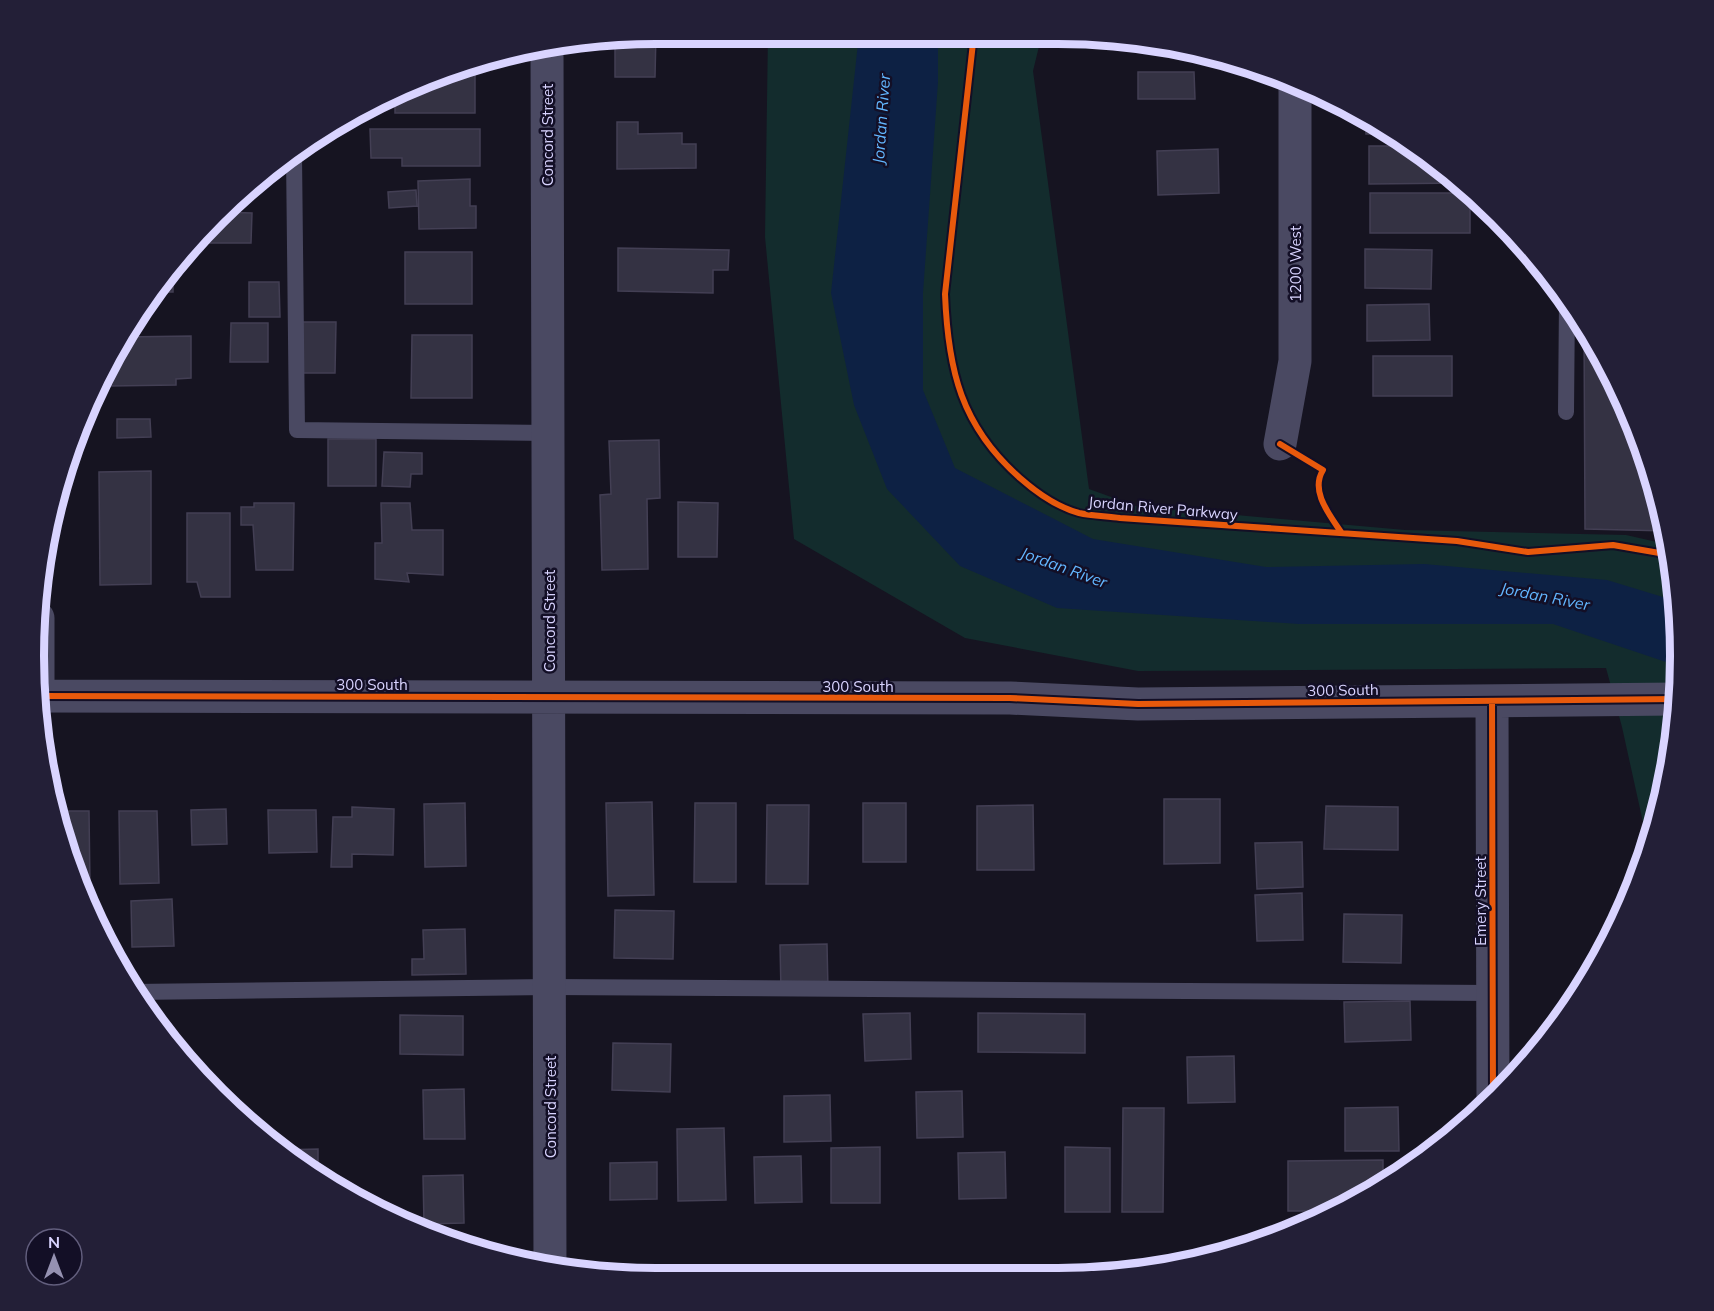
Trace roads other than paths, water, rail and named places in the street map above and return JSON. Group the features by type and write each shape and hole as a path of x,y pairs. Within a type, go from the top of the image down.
{"street":[{"name":"Concord Street","path":"547,53 550,1258"},
{"name":"1200 West","path":"1280,444 1295,361 1295,91"},
{"name":"300 South","path":"45,695 1010,698 1138,704 1669,699"},
{"name":"Emery Street","path":"1492,701 1492,1087"}],"lane":[{"path":"294,162 297,430 548,433"},
{"path":"1566,412 1567,315"},
{"path":"144,992 550,987 1492,993"}],"water":[{"name":"Jordan River","path":"858,44 938,44 938,82 923,293 923,390 955,468 1093,539 1266,567 1424,564 1607,580 1667,598 1670,656 1668,708 1666,662 1553,624 1299,624 1057,608 960,566 887,489 854,405 831,293"}]}
